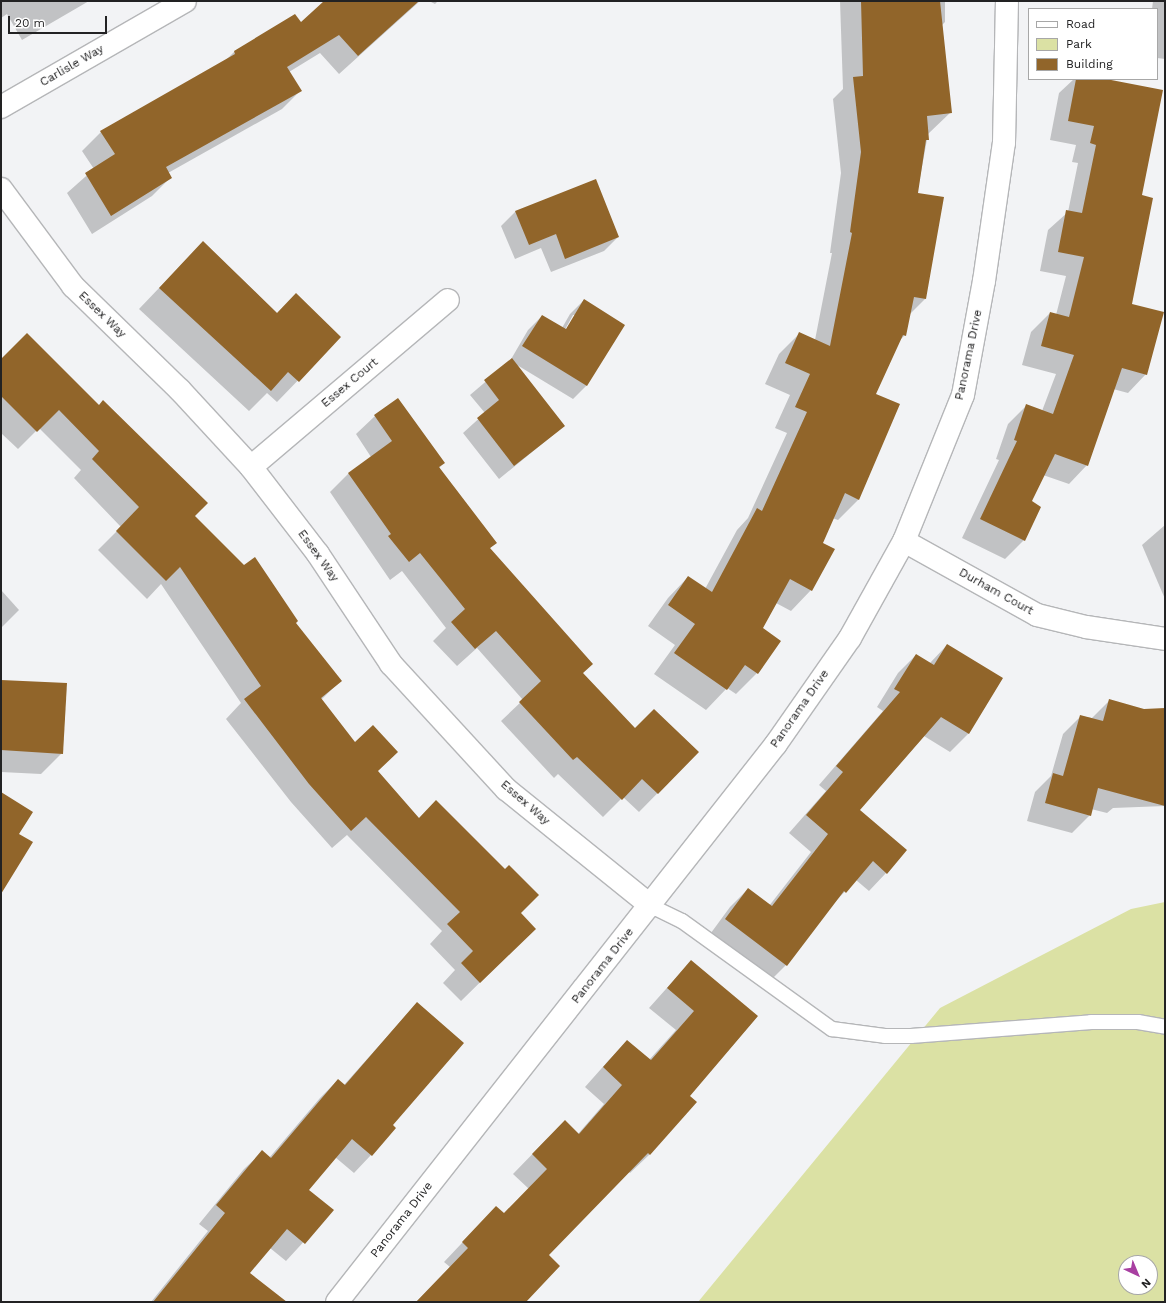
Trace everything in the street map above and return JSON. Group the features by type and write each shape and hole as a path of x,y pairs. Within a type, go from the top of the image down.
{"street":[{"name":"Carlisle Way","path":"1,107 185,1"},
{"name":"Panorama Drive","path":"337,1302 651,906 776,744 850,638 904,541 963,395 966,380 984,281 1004,143 1007,1"},
{"name":"Essex Way","path":"1,189 73,286 180,390 251,467 318,554 391,664 506,789 651,906"},
{"name":"Essex Court","path":"251,467 448,300"},
{"name":"Durham Court","path":"904,541 1037,615 1086,628 1165,639"}],"lane":[{"path":"651,906 682,921 832,1028 885,1036 911,1036 1091,1022 1138,1022 1165,1027"}],"green space":[{"path":"1165,902 1165,1302 698,1302 940,1008 1131,909"}],"building":[{"path":"324,1 419,1 358,56 339,35 287,67 302,91 166,167 172,178 111,216 85,173 115,154 100,131 235,54 234,51 295,14 301,22"},
{"path":"861,1 940,1 952,113 927,116 929,140 926,140 918,193 944,197 926,299 914,297 906,336 903,335 876,394 900,404 859,500 845,493 823,543 835,549 812,591 790,579 763,628 781,641 758,674 745,665 727,690 674,653 695,624 668,605 688,576 712,592 757,508 762,511 807,412 795,407 810,374 785,363 799,332 830,346 852,233 850,232 861,152 853,77 863,76"},
{"path":"1076,80 1111,80 1163,90 1142,195 1153,198 1132,304 1164,312 1147,375 1122,368 1088,466 1055,454 1032,501 1041,507 1025,541 980,519 1017,441 1014,440 1026,404 1053,414 1074,355 1041,346 1050,312 1069,317 1084,257 1058,252 1066,210 1082,213 1096,145 1090,143 1094,126 1068,121"},
{"path":"596,179 619,237 565,259 556,234 529,245 515,211"},
{"path":"203,241 277,313 296,293 341,337 299,382 288,372 271,391 159,288"},
{"path":"584,299 625,325 587,386 522,346 542,315 566,329"},
{"path":"27,333 99,405 103,400 208,503 195,516 244,565 255,557 298,621 296,623 342,681 321,698 355,742 373,725 398,752 378,771 419,818 436,800 505,869 509,865 539,895 521,913 536,929 480,983 461,963 473,951 447,924 460,912 366,817 351,831 309,784 244,699 261,686 180,567 166,581 116,531 139,507 92,459 99,451 59,410 37,432 1,396 1,359"},
{"path":"512,358 565,426 514,466 477,418 499,400 484,380"},
{"path":"398,398 445,463 439,467 497,543 490,548 593,664 583,673 635,728 654,709 699,752 658,794 642,779 622,800 577,757 573,760 519,702 541,681 496,631 475,649 451,622 465,609 420,553 409,562 388,536 391,534 348,473 392,441 374,415"},
{"path":"947,644 1003,678 969,734 941,717 860,810 907,850 887,874 873,861 846,893 844,891 787,966 725,919 748,888 772,906 828,834 806,815 843,772 836,766 900,692 894,689 916,654 934,665"},
{"path":"1,680 67,683 63,754 1,750"},
{"path":"1109,699 1144,709 1165,708 1165,806 1098,788 1091,816 1045,803 1053,773 1063,776 1080,715 1103,721"},
{"path":"1,792 33,812 19,834 33,842 1,894"},
{"path":"691,960 758,1016 690,1096 697,1102 650,1155 648,1153 549,1255 560,1266 526,1302 416,1302 468,1248 462,1242 496,1206 504,1213 547,1169 532,1154 565,1120 579,1134 622,1085 603,1067 627,1040 651,1060 694,1011 667,988"},
{"path":"417,1002 464,1043 393,1125 396,1128 372,1156 352,1139 309,1190 334,1210 305,1244 287,1229 250,1273 287,1302 153,1302 225,1213 216,1205 262,1150 271,1158 338,1079 345,1085"}]}
